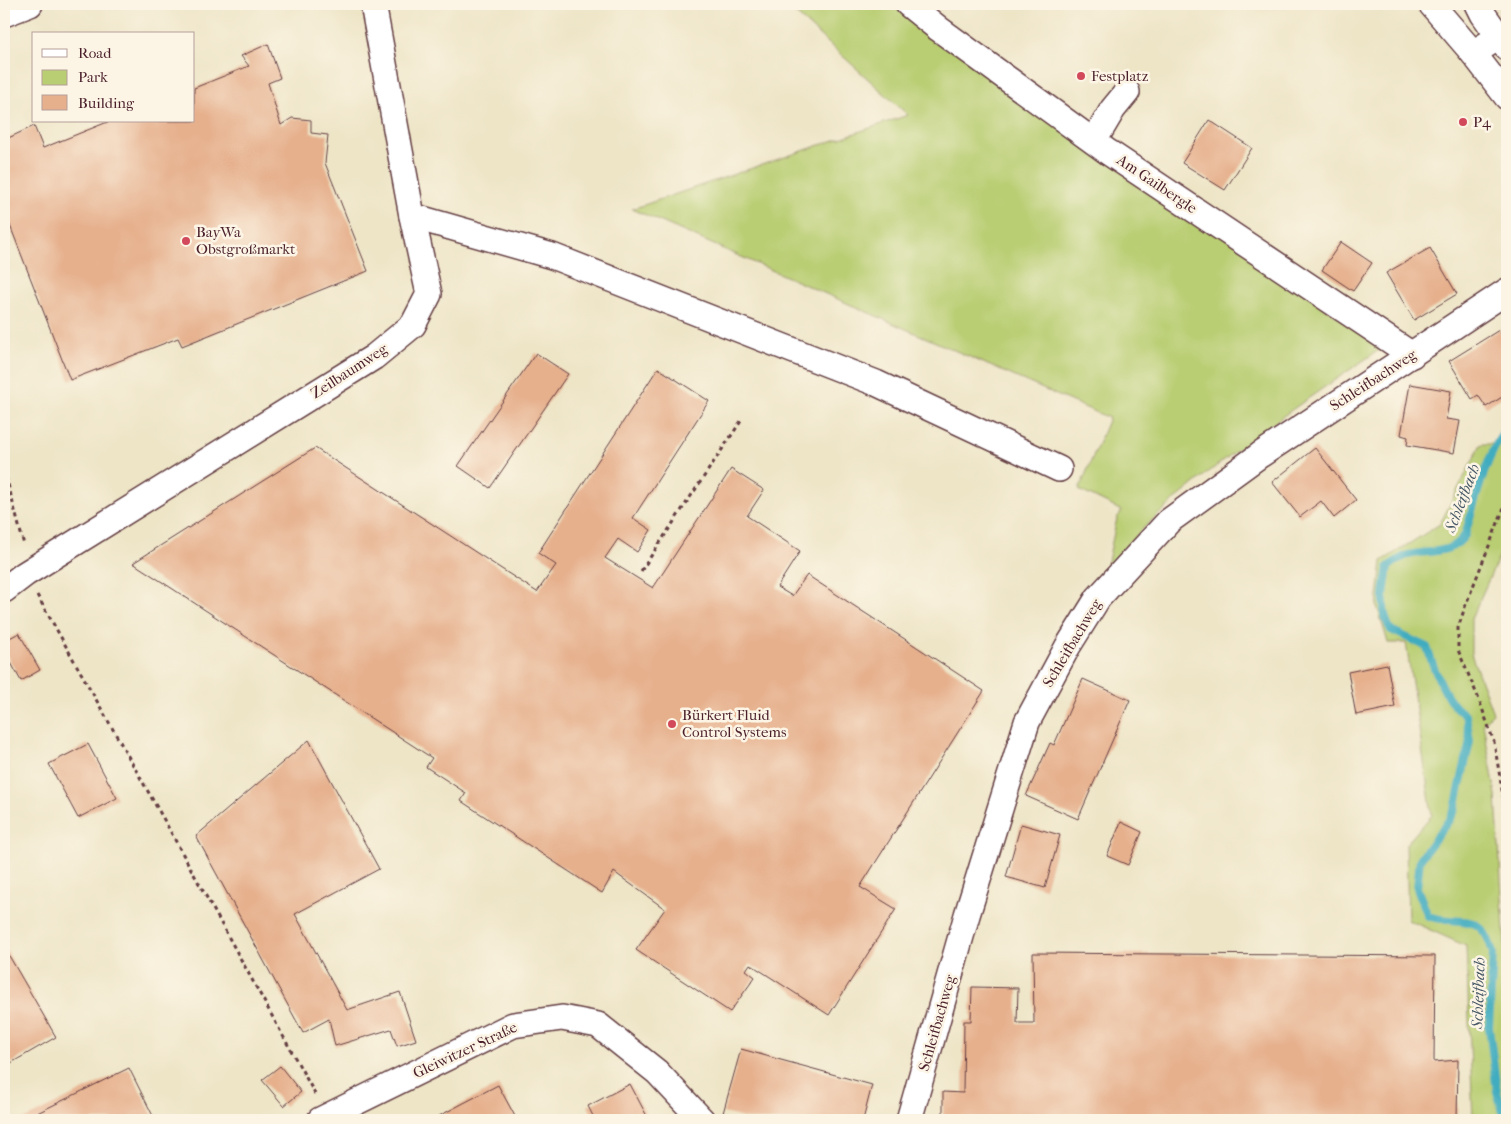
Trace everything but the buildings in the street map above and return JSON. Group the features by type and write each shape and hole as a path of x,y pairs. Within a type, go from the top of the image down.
{"street":[{"path":"4,14 30,4"},
{"name":"Zeilbaumweg","path":"4,590 24,574 374,357 413,325 429,294 412,216 373,4"},
{"name":"Am Gailbergle","path":"908,4 939,29 1094,141 1412,355"},
{"path":"1431,4 1473,53 1507,97"},
{"path":"1473,53 1503,43 1478,4"},
{"path":"1094,141 1113,108 1127,92"},
{"path":"412,216 552,256 876,383 1059,469"},
{"name":"Schleifbachweg","path":"909,1120 965,924 1027,722 1068,646 1098,598 1168,522 1260,455 1507,290"},
{"name":"Gleiwitzer Straße","path":"324,1118 513,1025 562,1018 598,1025 657,1072 702,1120"}],"path":[{"path":"641,571 743,418"},
{"path":"4,469 24,543 24,574 163,818 300,1069 324,1118"},
{"path":"1507,500 1458,628 1458,650 1494,742 1507,819"}],"green space":[{"path":"785,4 898,4 1382,348 1292,410 1205,475 1150,522 1107,566 1117,518 1122,511 1079,490 1109,418 632,209 908,115"},
{"path":"1481,444 1507,444 1507,539 1471,619 1471,654 1493,713 1483,723 1496,795 1507,983 1507,1120 1473,1120 1466,946 1408,920 1406,844 1432,815 1406,643 1388,643 1377,606 1382,561 1440,524"}],"waterway":[{"name":"Schleifbach","path":"1506,1120 1497,1092 1489,1027 1493,953 1488,939 1476,924 1428,916 1417,888 1420,859 1455,809 1470,741 1466,715 1459,710 1447,695 1437,675 1427,647 1391,630 1385,615 1384,591 1388,567 1408,555 1447,549 1454,546 1465,535 1487,465 1507,426"}],"place":[{"name":"Festplatz","path":"1081,76"},
{"name":"P4","path":"1463,122"},
{"name":"BayWa Obstgroßmarkt","path":"186,241"},
{"name":"Bürkert Fluid Control Systems","path":"672,724"}]}
